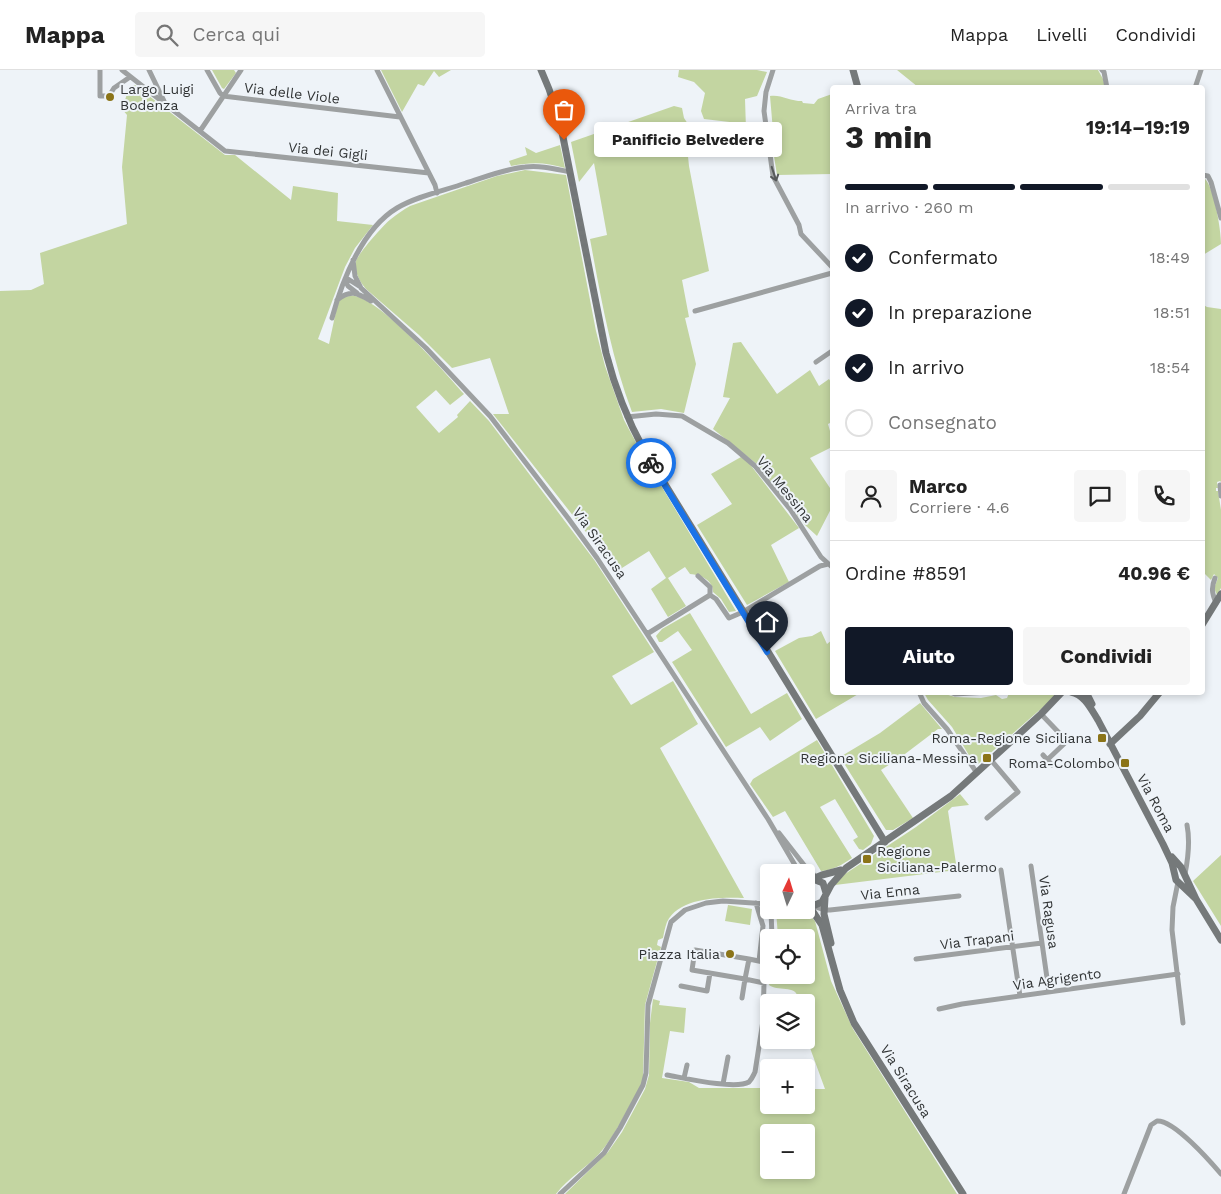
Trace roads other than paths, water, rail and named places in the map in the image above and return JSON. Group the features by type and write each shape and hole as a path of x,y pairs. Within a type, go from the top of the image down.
{"street":[{"path":"100,70 100,96 109,96 114,88 130,77"},
{"path":"122,70 200,131"},
{"path":"149,70 166,104"},
{"path":"208,70 220,94 224,96 241,70"},
{"path":"377,70 429,173 437,193"},
{"path":"541,70 554,103 570,172 606,353 616,389 627,417 644,450 885,842"},
{"path":"773,70 766,92 764,122 774,176 802,234 830,265"},
{"path":"1102,70 1106,85"},
{"path":"1196,85 1201,70"},
{"path":"856,72 858,85"},
{"path":"151,92 158,87"},
{"name":"Via delle Viole","path":"200,131 224,96 400,117"},
{"name":"Via dei Gigli","path":"200,131 225,151 429,173"},
{"path":"332,318 345,279 363,243 387,216 406,204 501,172 524,167 545,167 570,172"},
{"path":"1205,175 1208,176 1211,182 1221,218"},
{"path":"337,300 347,294 360,290 355,276 353,260"},
{"path":"695,311 830,274"},
{"name":"Via Siracusa","path":"345,279 348,286 360,290 426,348 490,416 597,558 768,819"},
{"path":"816,362 830,352"},
{"name":"Via Messina","path":"627,417 656,414 682,416 728,443 756,466 790,509 821,557 830,565"},
{"path":"1220,484 1221,496"},
{"path":"710,595 716,599 729,618 743,612 820,566 830,565"},
{"path":"698,576 710,587 710,595"},
{"path":"1215,578 1212,586 1212,595 1216,603"},
{"path":"1205,620 1221,594"},
{"path":"647,634 710,595"},
{"path":"920,695 924,703 947,729 977,773"},
{"path":"815,904 819,904 825,898 837,876 846,868 934,808 977,773 1042,714 1060,695"},
{"path":"1052,704 1071,695"},
{"path":"1078,695 1086,701 1098,720"},
{"path":"1087,695 1098,720"},
{"path":"1110,744 1140,716 1158,695"},
{"path":"1042,714 1064,738 1065,743 1045,757 1052,765"},
{"name":"Via Roma","path":"1098,720 1163,844 1176,865 1176,880 1182,879 1221,940"},
{"path":"987,818 1018,792 991,760"},
{"path":"768,819 794,864"},
{"path":"768,819 803,864"},
{"path":"1183,1023 1172,930 1173,907 1188,852 1186,825"},
{"path":"1176,865 1188,852"},
{"name":"Via Ragusa","path":"1030,866 1049,992"},
{"path":"815,878 846,868"},
{"path":"1002,870 1020,996"},
{"path":"815,879 825,886 824,910 837,978"},
{"name":"Via Enna","path":"824,910 959,896"},
{"path":"560,1194 604,1153 643,1085 646,1073 648,1005 671,922 685,910 706,903 723,901 760,903"},
{"path":"756,903 762,926 763,940 759,961 696,950 692,970 709,976 760,983"},
{"path":"815,907 824,910"},
{"path":"815,914 822,925 837,978"},
{"name":"Via Trapani","path":"916,960 1042,943"},
{"path":"742,998 749,959"},
{"name":"Via Agrigento","path":"939,1009 1178,974"},
{"path":"680,986 707,991 709,976"},
{"name":"Via Siracusa","path":"837,978 844,1001 854,1023 963,1194"},
{"path":"667,1075 723,1084 742,1084 752,1079 755,1072 763,1021 764,984"},
{"path":"723,1084 728,1057"},
{"path":"684,1078 687,1065"},
{"path":"1124,1194 1151,1125 1157,1121 1165,1122 1185,1137 1221,1174"}],"place":[{"name":"Largo Luigi Bodenza","path":"110,97"},
{"name":"Panificio Belvedere","path":"564,140"},
{"name":"Roma-Regione Siciliana","path":"1102,738"},
{"name":"Regione Siciliana-Messina","path":"987,758"},
{"name":"Roma-Colombo","path":"1125,763"},
{"name":"Regione Siciliana-Palermo","path":"867,859"},
{"name":"Piazza Italia","path":"730,954"}]}
